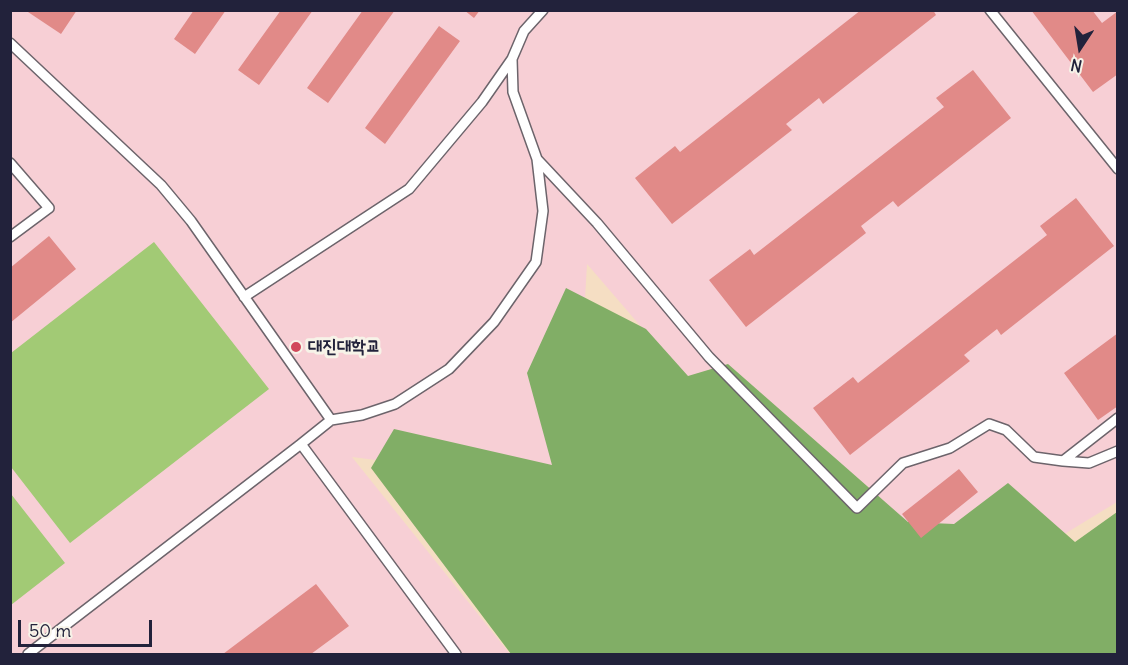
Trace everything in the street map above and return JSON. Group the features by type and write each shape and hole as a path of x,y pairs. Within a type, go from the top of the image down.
{"lane":[{"path":"244,297 409,189 482,102 512,59 524,31 543,10"},
{"path":"990,10 1118,169"},
{"path":"10,43 161,185 191,221 331,420"},
{"path":"28,654 331,420 362,415 395,404 449,369 494,322 536,262 543,211 537,159 513,92 512,59"},
{"path":"537,159 597,223 709,357 856,508 903,463 950,448 989,423 1006,430 1034,457 1089,463 1118,451"},
{"path":"10,163 49,208 10,237"},
{"path":"1063,461 1118,418"},
{"path":"301,444 456,654"}],"shaded area":[{"name":"대진대학교","path":"10,11 1117,11 1117,502 1035,552 954,575 731,431 587,264 574,485 352,457 510,654 11,654"}],"green space":[{"path":"154,242 269,389 70,543 11,467 11,353"},
{"path":"566,288 646,329 688,376 728,364 908,522 954,524 1008,483 1075,542 1117,512 1117,654 511,654 371,468 394,429 552,465 527,373"},
{"path":"11,494 65,563 11,605"}],"building":[{"path":"25,10 77,10 61,34"},
{"path":"194,10 226,10 195,54 174,39"},
{"path":"281,10 313,10 259,85 238,70"},
{"path":"363,10 395,10 328,103 307,88"},
{"path":"464,10 480,10 474,18"},
{"path":"861,10 933,10 936,15 823,104 819,98 786,124 792,130 672,224 635,178 675,146 680,152"},
{"path":"1031,10 1092,10 1102,23 1118,11 1118,74 1093,92"},
{"path":"439,26 460,41 385,144 365,128"},
{"path":"973,70 1011,118 898,207 893,201 861,226 866,233 746,327 709,280 750,249 754,255 944,107 936,98"},
{"path":"1076,198 1114,246 1001,335 997,329 964,355 970,361 850,455 813,408 853,377 858,383 1047,235 1040,226"},
{"path":"49,236 76,269 10,323 10,268"},
{"path":"1118,333 1118,406 1098,420 1064,373"},
{"path":"959,469 978,492 921,538 902,514"},
{"path":"316,584 349,626 311,654 223,654"}],"place":[{"name":"대진대학교","path":"296,347"}]}
